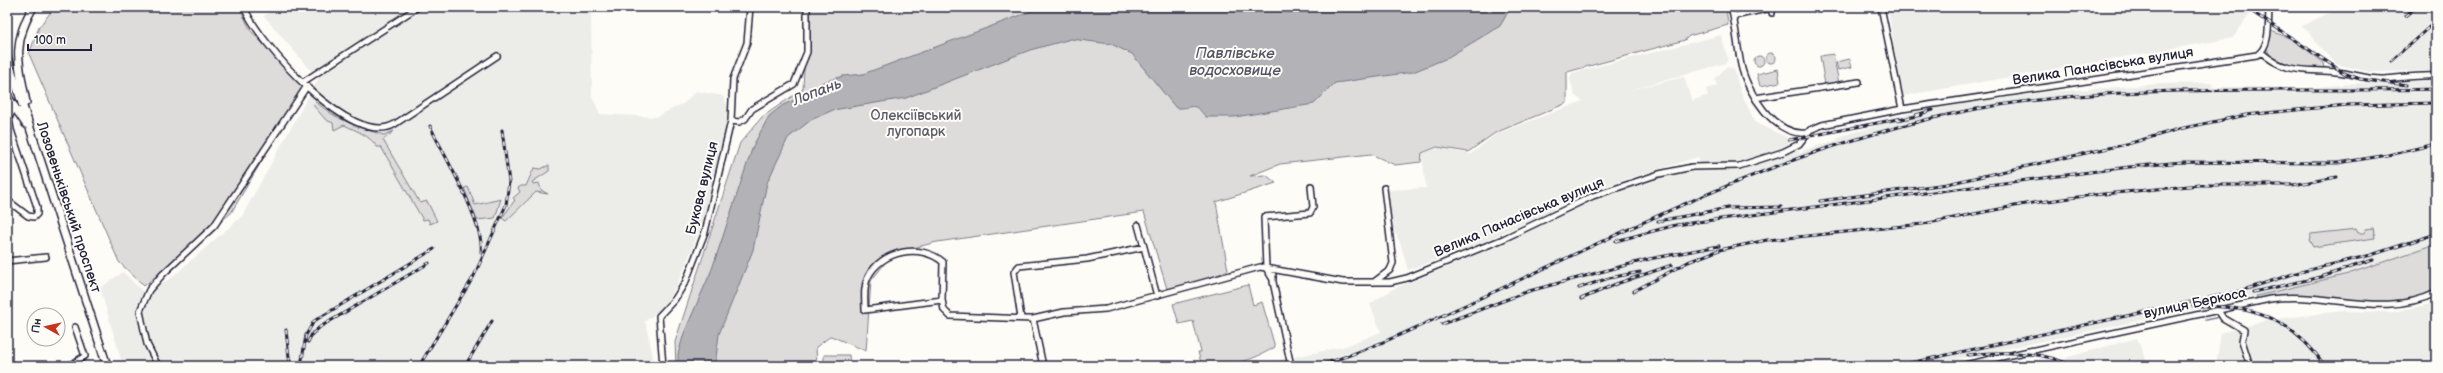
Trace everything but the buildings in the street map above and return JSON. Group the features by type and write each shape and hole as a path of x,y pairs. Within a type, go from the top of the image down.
{"highway":[{"path":"33,7 20,33 17,54 33,140"},
{"name":"Лозовеньківський проспект","path":"7,57 107,366"},
{"path":"7,96 15,106 33,140"}],"street":[{"path":"244,7 259,32 305,84 331,109 346,118 377,128 388,128 497,56"},
{"path":"158,366 147,344 140,311 149,290 163,274 214,226 305,84 418,7"},
{"name":"Букова вулиця","path":"663,366 659,316 675,299 686,281 699,249 731,121 733,79 747,43 750,7"},
{"path":"731,121 739,122 745,119 752,109 794,84 807,52 806,7"},
{"path":"1731,7 1734,16 1742,66 1755,98 1781,126 1791,132 1806,133"},
{"path":"1881,7 1902,109"},
{"path":"2269,7 2266,43 2261,52 2273,63 2290,69 2336,72 2365,78 2383,79 2436,76"},
{"path":"1734,16 1771,8 1772,13"},
{"name":"Велика Панасівська вулиця","path":"942,300 944,310 950,316 1033,319 1064,312 1106,309 1232,274 1266,268 1279,272 1343,282 1390,282 1407,278 1503,239 1593,196 1652,177 1692,167 1724,168 1745,164 1784,152 1799,144 1806,133 1822,125 1902,109 2248,57 2261,52"},
{"path":"1755,98 1859,82"},
{"path":"7,200 28,216 34,217 37,214 37,207 11,130 9,118 15,106"},
{"path":"1291,366 1272,278 1266,268 1264,217 1310,213 1312,207 1311,186"},
{"path":"1374,282 1390,270 1393,263 1384,188"},
{"path":"1138,225 1157,296"},
{"path":"1021,318 1014,272 1019,266 1087,259 1144,247"},
{"path":"914,250 925,252 936,256 943,262 942,300 865,310 865,284 875,267 894,255 914,250"},
{"path":"7,261 46,257"},
{"path":"1272,278 1274,274 1279,272"},
{"name":"вулиця Беркоса","path":"1960,366 2220,315 2285,297 2334,300 2372,305 2397,305 2425,299 2436,293"},
{"path":"2220,315 2244,330 2242,341 2250,366"},
{"path":"1033,319 1043,366"},
{"path":"69,366 85,356 75,327"}],"shaded area":[{"path":"276,7 591,7 592,96 600,114 656,117 684,103 696,91 723,96 728,107 724,135 703,222 677,285 662,309 645,321 655,366 123,366 100,288 123,272 142,291 170,279 242,216 318,79 264,16"},
{"path":"1888,7 2260,7 2260,11 2255,10 2249,15 2233,38 1902,96"},
{"path":"2342,7 2436,7 2436,71 2370,72 2336,64 2316,43 2311,34 2301,26"},
{"path":"1721,35 1728,59 1726,63 1629,90 1684,77 1692,101 1708,95 1706,89 1717,86 1715,79 1726,67 1734,69 1741,93 1755,122 1788,138 1790,146 1758,157 1726,164 1700,165 1698,157 1583,193 1553,205 1554,210 1469,248 1408,270 1400,242 1392,227 1389,190 1426,188 1422,154 1438,148 1471,154 1496,134 1583,101 1575,96 1570,79 1572,73"},
{"path":"2436,80 2436,244 2348,274 2285,290 1924,366 1254,366 1346,346 1381,332 1370,304 1395,288 1488,250 1595,199 1662,175 1682,171 1742,169 1799,150 1800,155 1804,150 1837,140 1840,136 1876,126 1876,121 1884,119 1935,108 2048,92 2162,84 2212,83 2212,87 2306,88 2360,83"},
{"path":"2430,304 2436,312 2436,366 2216,366 2221,333 2269,320 2342,311 2393,312"},
{"path":"2137,338 2148,366 2046,366 2059,364 2068,357"}],"green space":[{"path":"55,7 239,7 251,31 300,83 303,91 231,213 144,286 119,262 29,54 39,27"},
{"name":"Олексіївський лугопарк","path":"807,7 1726,7 1728,25 1689,36 1685,40 1567,72 1567,103 1495,133 1468,152 1437,147 1422,153 1421,162 1395,165 1371,154 1280,164 1250,176 1266,175 1276,183 1216,202 1228,270 1204,281 1167,289 1144,212 937,242 893,253 871,281 866,351 831,336 816,347 817,366 676,366 675,342 740,143 762,117 803,89"},
{"path":"2269,30 2294,40 2324,63 2325,68 2293,66 2271,58 2267,49"},
{"path":"1769,53 1773,53 1776,58 1773,63 1769,63 1766,60 1766,56"},
{"path":"1833,54 1839,83 1825,85 1820,56"},
{"path":"1757,56 1761,56 1764,61 1761,66 1757,66 1754,63 1754,59"},
{"path":"1850,59 1852,67 1838,70 1836,62"},
{"path":"1778,69 1780,82 1760,86 1757,74"},
{"path":"316,102 339,118 357,126 384,135 394,131 383,140 420,203 427,201 437,221 430,224 428,219 423,220 381,147 377,147 366,136 344,125 334,130 333,123 326,120 313,105"},
{"path":"549,165 549,171 532,182 533,184 539,183 541,190 548,194 536,192 506,221 502,218 515,200 513,198 520,192 518,188 521,186 526,186 534,168 541,169"},
{"path":"468,187 475,205 501,199 495,218 477,220 464,188"},
{"path":"2373,228 2375,238 2313,247 2309,240 2311,234 2356,229 2358,233 2365,233 2366,229"},
{"path":"2436,244 2436,293 2397,305 2317,298 2258,301 2256,296 2348,274"},
{"path":"1248,285 1253,305 1262,302 1275,347 1249,360 1231,364 1202,366 1198,352 1201,352 1193,321 1179,324 1173,304"},
{"path":"824,355 849,355 850,366 824,366"}],"water":[{"name":"Павлівське водосховище","path":"1043,7 1511,7 1500,26 1445,59 1413,72 1335,83 1314,104 1235,117 1206,117 1198,109 1192,106 1176,108 1132,54 1111,44 1071,39 1030,50 906,98 833,110 811,120 788,138 767,183 753,250 719,334 715,366 678,366 678,354 684,333 712,269 753,146 769,116 783,105 810,93 821,83 843,76 863,74"}],"waterway":[{"path":"2205,320 2220,317"}],"railway":[{"path":"2245,7 2344,73 2360,79 2406,85"},
{"path":"2405,16 2416,7"},
{"path":"2391,61 2436,21"},
{"path":"1317,366 1408,332 1617,234 1742,180 1825,149 1927,120 1961,112 2019,102 2137,92 2197,90 2436,89"},
{"path":"1820,201 1947,184 2131,143 2179,129 2246,115 2347,105 2436,103"},
{"path":"1916,115 1933,110"},
{"path":"1897,120 1922,115"},
{"path":"1789,140 1903,118"},
{"path":"430,126 462,189 477,224 481,252"},
{"path":"419,366 474,276 506,205 509,182 502,130"},
{"path":"1616,241 1676,225 2129,167 2182,162 2338,163 2388,155 2436,144"},
{"path":"1634,291 1688,262 1719,250 1767,240 1923,224 2025,204 2093,195 2200,185 2293,185 2337,177"},
{"path":"1658,221 1728,208 1781,207"},
{"path":"1896,366 2237,292 2296,273 2371,255 2436,234"},
{"path":"1442,324 1529,291 1649,259 1719,246"},
{"path":"301,366 306,335 314,321 434,249"},
{"path":"2253,292 2321,277 2373,260"},
{"path":"308,342 312,334 320,327 429,263"},
{"path":"1581,299 1616,284 1672,265"},
{"path":"1579,288 1609,278 1640,272"},
{"path":"2193,306 2233,308 2268,317 2284,325 2298,336 2312,349 2325,366"},
{"path":"465,366 492,321"},
{"path":"286,330 290,366"},
{"path":"1968,355 2022,353 2048,357 2072,366"}],"water label":[{"name":"Лопань","path":"817,92"}]}
